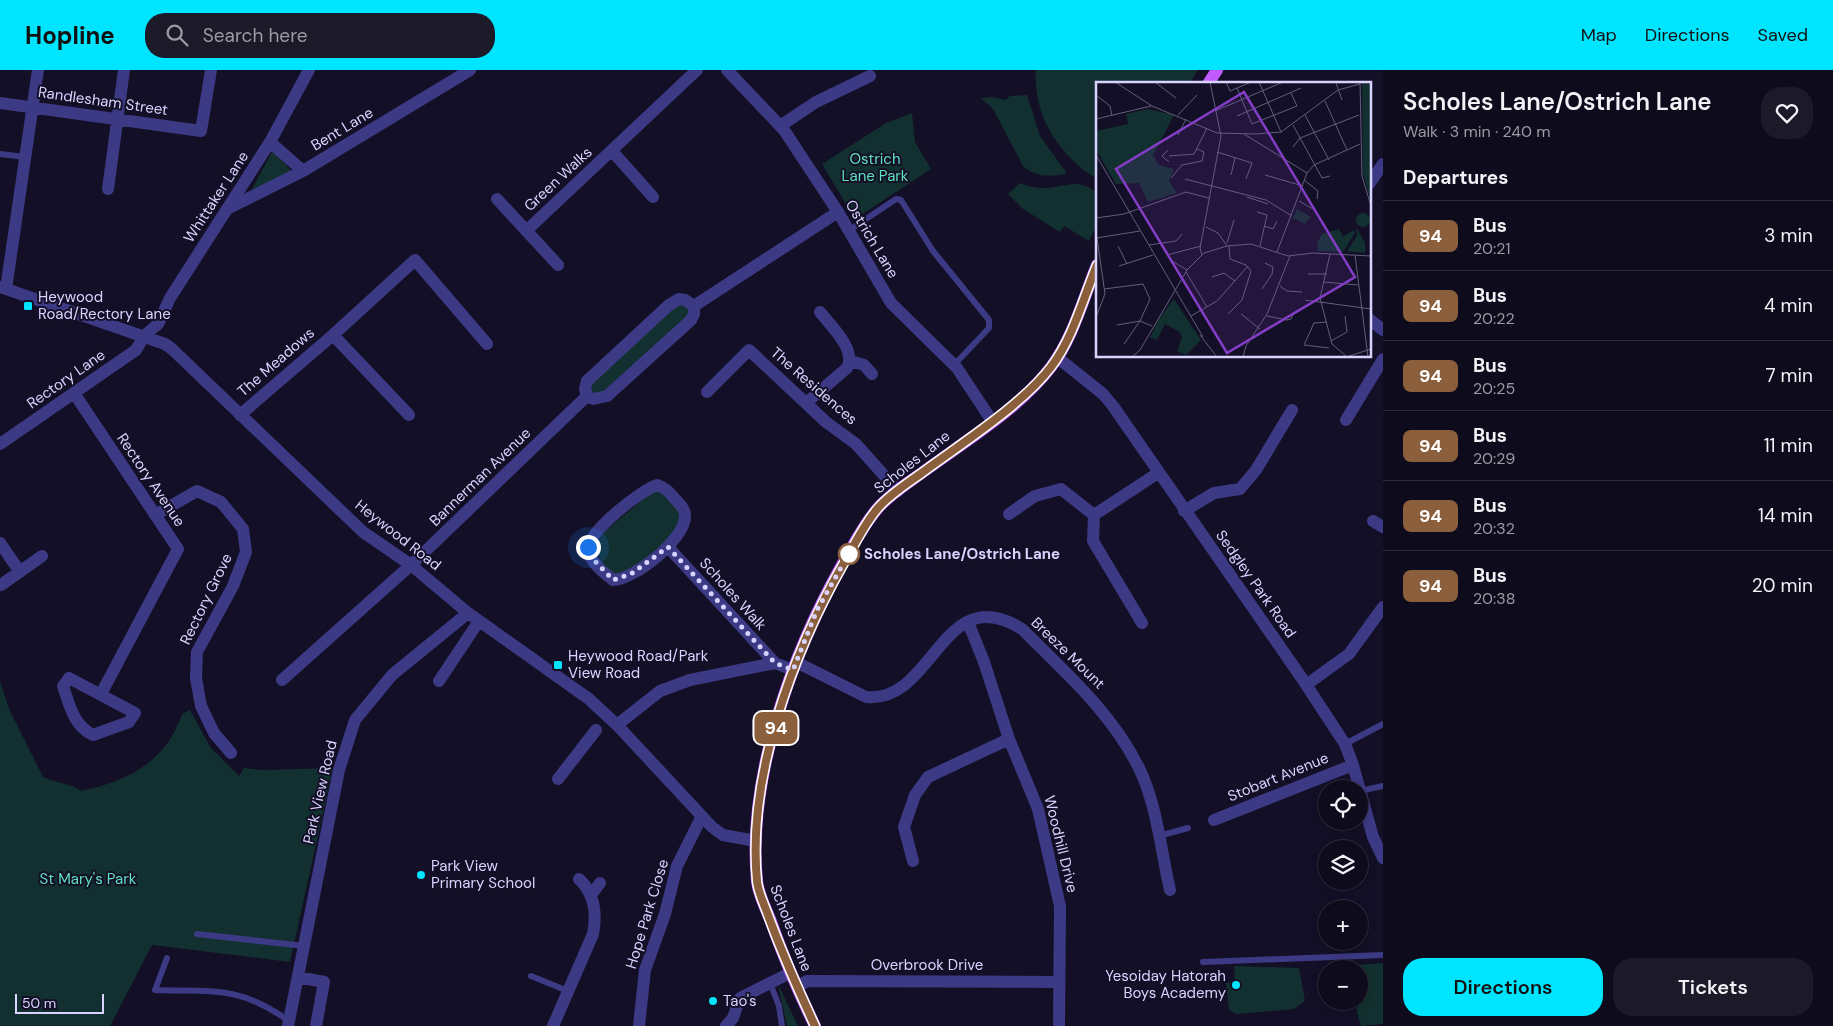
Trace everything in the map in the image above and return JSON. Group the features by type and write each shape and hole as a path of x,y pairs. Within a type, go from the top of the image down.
{"main road":[{"path":"1209,82 1217,70"},
{"name":"Scholes Lane","path":"815,1026 790,974 757,883 756,823 787,665 859,535 878,508 992,421 1037,383 1058,358 1066,343 1096,268"}],"street":[{"path":"3,288 38,70"},
{"path":"108,189 124,70"},
{"name":"Randlesham Street","path":"0,102 201,131 211,70"},
{"name":"Whittaker Lane","path":"144,336 158,324 170,298 270,142 309,70"},
{"name":"Bent Lane","path":"227,209 303,171 470,70"},
{"name":"Green Walks","path":"526,231 697,70"},
{"name":"Ostrich Lane","path":"728,70 780,126 838,212 892,303 954,365 992,421"},
{"path":"780,126 816,102 870,76"},
{"path":"270,142 303,171"},
{"name":"Green Walks","path":"612,151 653,197"},
{"path":"1370,183 1383,164"},
{"name":"Green Walks","path":"497,199 558,265"},
{"path":"587,396 593,399 607,396 691,320 694,314 694,306 838,212"},
{"name":"The Meadows","path":"240,415 415,260 487,344"},
{"name":"Heywood Road","path":"3,288 114,328 144,336 165,344 172,349 363,532 411,565 468,614 545,667 723,835 756,841"},
{"name":"Bannerman Avenue","path":"282,680 411,565 587,396 584,388 587,381 669,305 679,299 685,300 694,306"},
{"path":"806,403 847,368 850,361 848,349 820,312"},
{"path":"1370,320 1383,330"},
{"name":"The Meadows","path":"333,334 409,415"},
{"name":"Rectory Lane","path":"0,444 136,350 144,336"},
{"name":"The Residences","path":"706,392 749,350 806,403 856,444 898,491"},
{"name":"Sedgley Park Road","path":"1058,358 1104,394 1345,744 1357,780"},
{"path":"1346,420 1383,359"},
{"path":"850,361 864,365 872,374"},
{"name":"Rectory Avenue","path":"74,393 178,550 102,694"},
{"path":"1184,511 1214,493 1240,489 1256,470 1292,410"},
{"path":"1094,515 1158,473"},
{"path":"657,485 666,488 686,516 680,531 668,547 631,574 613,580 590,556 588,547 602,527 630,501 657,485"},
{"path":"1010,514 1035,496 1061,489 1094,515"},
{"name":"Rectory Grove","path":"155,515 197,491 221,502 243,529 246,552 243,561 233,586 197,652 196,678 201,706 214,733 231,753"},
{"path":"1094,515 1093,541 1142,624"},
{"path":"0,543 20,572"},
{"name":"Scholes Walk","path":"668,547 787,665"},
{"path":"1,585 42,556"},
{"path":"1306,685 1349,654 1383,607"},
{"name":"Park View Road","path":"289,1023 339,770 355,720 392,675 468,614"},
{"name":"Breeze Mount","path":"787,665 866,698 874,698 904,687 949,635 968,622 984,616 996,616 1008,620 1022,629 1097,704 1139,769 1158,836 1170,890"},
{"path":"439,681 479,621"},
{"name":"Woodhill Drive","path":"968,622 984,662 1009,740 1038,809 1060,906 1059,1026"},
{"path":"558,779 606,724 660,691 690,680 787,665"},
{"path":"69,678 102,694 135,713 129,722 93,735 84,730 74,720 63,686 69,678"},
{"path":"912,861 904,827 915,795 928,777 1009,740"},
{"name":"Stobart Avenue","path":"1214,820 1353,765"},
{"name":"Hope Park Close","path":"639,1026 645,970 665,914 677,866 702,816"},
{"name":"Sedgley Park Road","path":"1368,819 1373,837 1383,858"},
{"path":"553,1026 568,991 596,942 594,904 587,886 579,879"},
{"path":"591,894 600,882"},
{"path":"726,1026 733,1018 740,998 790,974"},
{"path":"298,976 324,982 316,1026"},
{"name":"Overbrook Drive","path":"796,987 807,981 1059,982"}],"lane":[{"path":"0,154 25,157"},
{"path":"848,231 896,199 901,200 933,251 989,320 989,328 954,365"},
{"path":"1345,744 1383,724"},
{"path":"1368,789 1383,786"},
{"path":"1158,836 1188,828"},
{"path":"197,934 304,946"},
{"path":"1204,962 1383,955"},
{"path":"167,958 155,990 208,990 242,995 266,1006 289,1023"},
{"path":"531,976 568,991"},
{"path":"770,983 779,1006 782,1026"}],"green space":[{"path":"1036,70 1198,70 1190,82 1096,82 1096,178 1071,159 1051,133 1039,103 1036,87"},
{"path":"1027,95 1040,136 1066,172 1065,174 1042,175 1032,172 1023,166 993,109 981,98 994,97 1005,100 1010,96"},
{"name":"Ostrich Lane Park","path":"912,113 915,142 931,169 855,219 822,164 886,123"},
{"path":"273,150 293,173 253,193 252,189"},
{"path":"1020,183 1044,188 1071,184 1083,185 1096,192 1096,227 1089,241 1064,226 1060,232 1023,209 1008,194"},
{"path":"676,305 688,306 688,315 600,394 591,392 592,383"},
{"path":"654,490 660,490 682,514 676,532 639,565 615,575 603,565 595,546 604,532"},
{"name":"St Mary's Park","path":"0,682 10,711 43,777 72,786 81,791 114,781 143,767 166,745 175,731 182,714 190,710 211,748 239,776 244,768 264,770 333,768 290,962 152,945 110,1026 0,1026"},
{"path":"1383,963 1383,1024 1361,1026 1357,1010 1368,1010 1368,964"},
{"path":"1234,966 1299,968 1305,1001 1294,1009 1237,1014 1229,1010 1226,983 1235,982"},
{"path":"778,984 798,1026 787,1026"}],"bus line":[{"name":"94","path":"815,1026 790,974 757,883 756,823 769,752 793,670 817,610 859,535 878,508 992,421 1037,383 1050,369 1066,343 1096,268"}],"place":[{"name":"Heywood Road/Rectory Lane","path":"28,306"},
{"name":"Scholes Lane/Ostrich Lane","path":"849,554"},
{"name":"Heywood Road/Park View Road","path":"558,665"},
{"name":"Park View Primary School","path":"421,875"},
{"name":"Yesoiday Hatorah Boys Academy","path":"1236,985"},
{"name":"Tao's","path":"713,1001"}],"route":[{"path":"588,547 590,556 604,573 613,580 618,580 631,574 668,547 775,663 793,670 817,610 851,550 849,554"}]}
